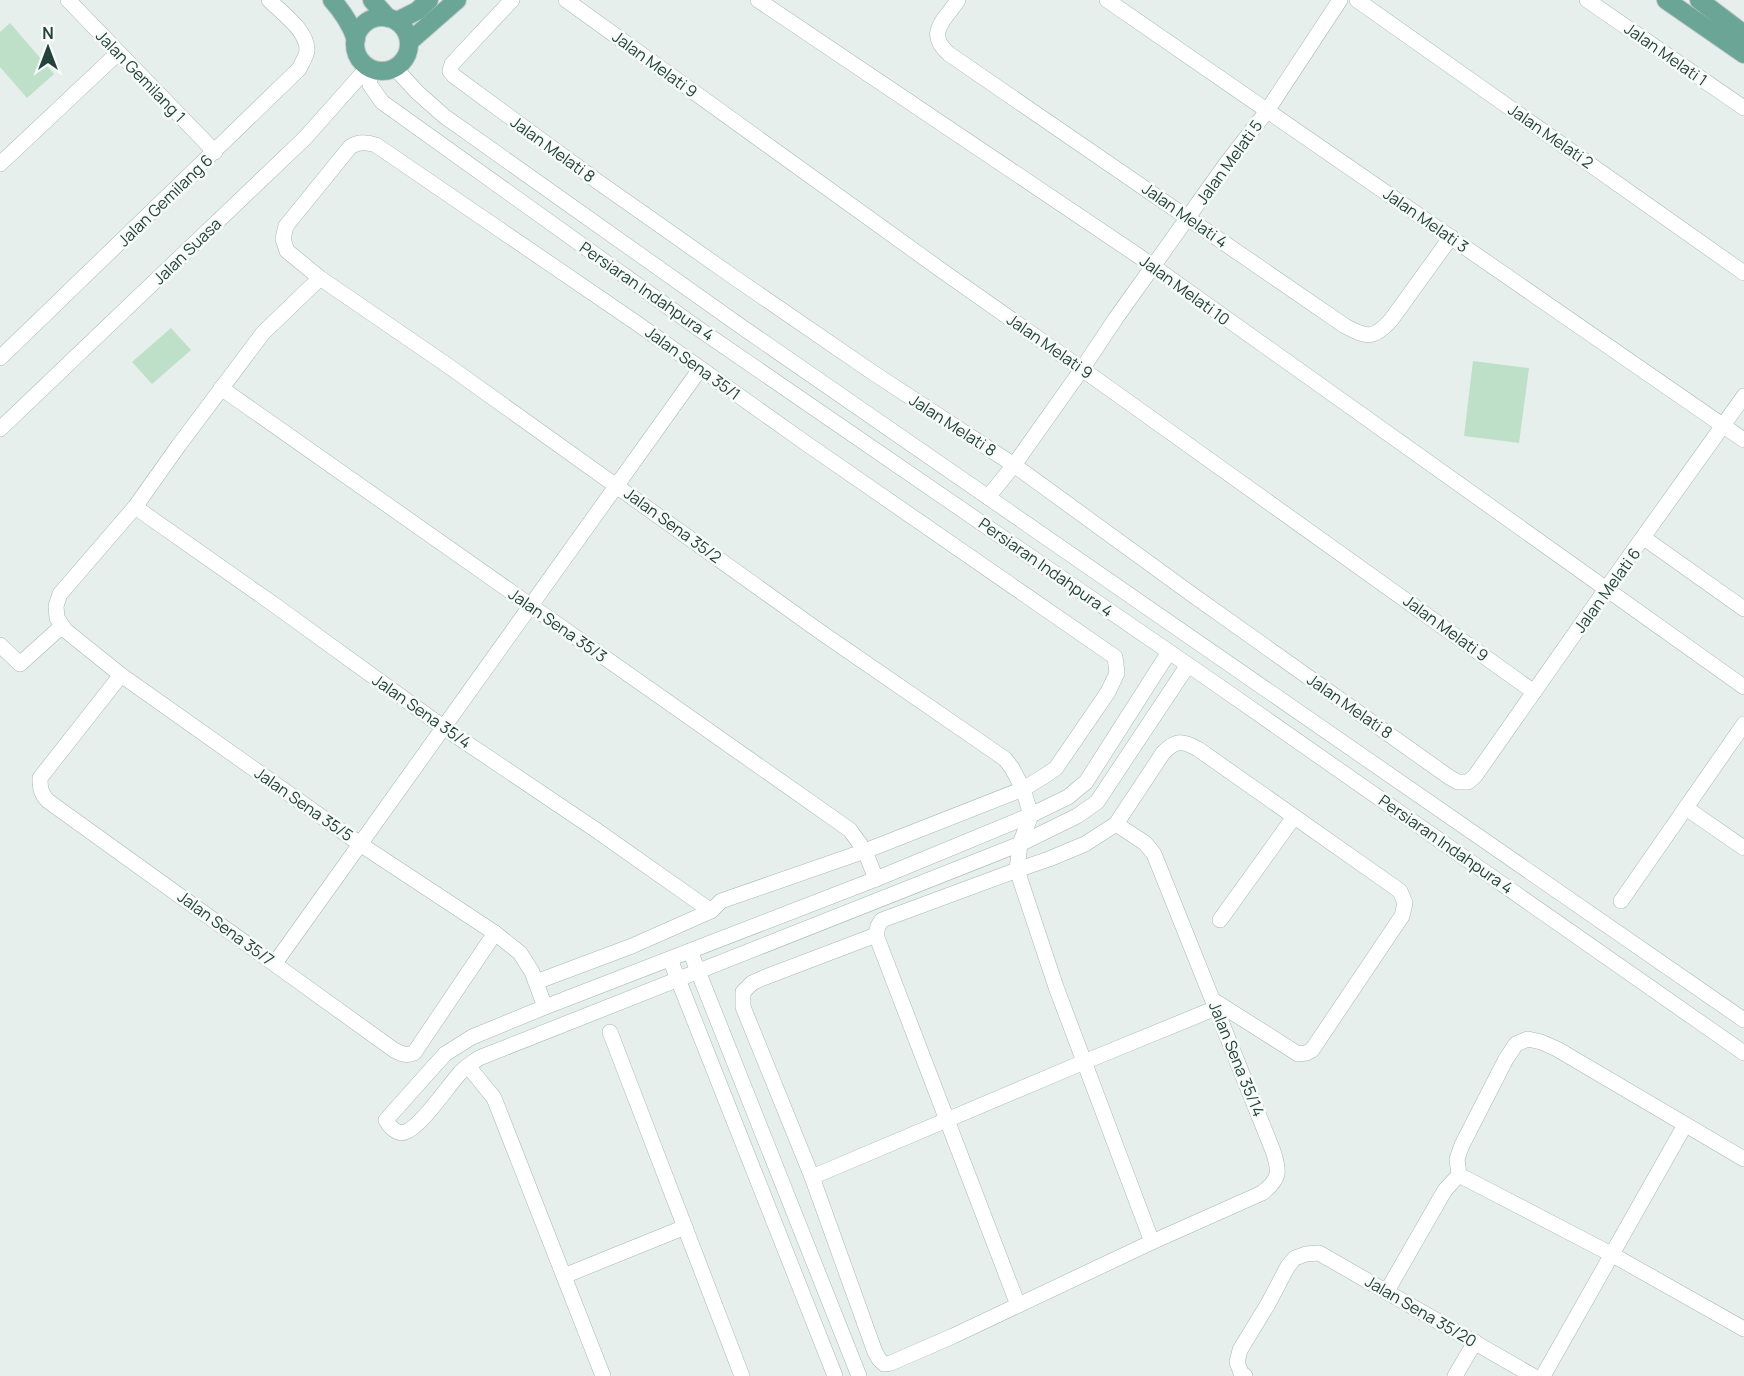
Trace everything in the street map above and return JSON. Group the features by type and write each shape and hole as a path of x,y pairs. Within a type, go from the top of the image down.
{"main road":[{"path":"332,0 351,25 356,39"},
{"path":"372,0 393,19 403,27 408,34 409,42 406,57 395,68 380,71 368,67 357,55 356,39 363,25 375,18 393,19 417,11 429,0"},
{"path":"409,42 457,0"},
{"path":"1666,0 1744,54"},
{"path":"1699,0 1719,6 1744,34"}],"street":[{"name":"Jalan Gemilang 1","path":"68,0 214,152"},
{"name":"Jalan Gemilang 6","path":"0,358 299,69 307,50 304,39 300,31 270,0"},
{"name":"Jalan Melati 8","path":"512,0 455,60 450,71 454,76 588,175 862,365 1014,465 1440,771 1458,782 1468,782"},
{"name":"Jalan Melati 9","path":"566,0 1534,692"},
{"name":"Jalan Melati 10","path":"758,0 1153,266 1744,687"},
{"name":"Jalan Melati 4","path":"958,0 938,29 937,39 942,48 1357,333 1368,335 1380,332 1450,237"},
{"name":"Jalan Melati 3","path":"1107,0 1744,440"},
{"name":"Jalan Melati 5","path":"988,497 1014,465 1188,217 1267,111 1340,0"},
{"name":"Jalan Melati 2","path":"1357,0 1744,273"},
{"name":"Jalan Melati 1","path":"1587,0 1744,108"},
{"path":"0,164 118,52"},
{"name":"Jalan Suasa","path":"0,429 305,138 368,67"},
{"name":"Persiaran Indahpura 4","path":"368,67 370,85 382,102 699,329 1188,665 1744,1053"},
{"name":"Persiaran Indahpura 4","path":"395,68 444,116 739,325 1744,1020"},
{"name":"Jalan Sena 35/1","path":"286,226 350,147 362,142 376,145 635,322 1115,657 1117,673 1108,692 1056,768 1023,789"},
{"name":"Jalan Sena 35/2","path":"286,226 283,239 286,251 320,278 447,365 822,633 1005,759 1023,789 1031,815"},
{"path":"0,645 20,664 62,626 57,618 56,606 60,594 135,507 263,333 320,278"},
{"path":"275,963 700,369"},
{"name":"Jalan Sena 35/3","path":"221,388 850,830 866,851 876,879"},
{"name":"Jalan Melati 6","path":"1468,782 1475,776 1744,396"},
{"name":"Jalan Sena 35/4","path":"135,507 443,727 711,911"},
{"path":"1644,538 1744,609"},
{"name":"Jalan Sena 35/5","path":"62,626 121,675 360,844 495,933 520,953 529,965 545,1007"},
{"path":"1169,652 1086,782 1068,797 1031,815 876,879 472,1037 445,1054 386,1120 388,1125 400,1133 406,1132 429,1112 461,1072 479,1058 1020,844 1077,816 1097,802 1188,665"},
{"name":"Jalan Sena 35/7","path":"121,675 40,778 43,796 394,1050 409,1055 421,1046 495,933"},
{"path":"1621,901 1744,724"},
{"path":"812,1177 947,1120 1084,1062 1215,1004 1298,1054 1312,1050 1402,916 1405,903 1400,891 1190,744 1179,742 1171,745 1163,753 1116,824 1074,850 882,920 878,926 876,935 947,1120 1018,1305"},
{"path":"536,982 632,946 711,911 721,901 866,851 1023,789"},
{"path":"1686,808 1744,848"},
{"path":"690,951 858,1376 891,1363 1152,1242 1056,987 1017,870 1020,844 1031,815"},
{"path":"1220,920 1294,817"},
{"name":"Jalan Sena 35/14","path":"1116,824 1145,843 1154,854 1277,1163 1278,1175 1272,1185 1262,1193 1152,1242"},
{"path":"876,935 752,983 743,992 743,1007 812,1177 875,1352 884,1364"},
{"path":"670,959 835,1376"},
{"path":"610,1032 742,1376"},
{"path":"1459,1175 1457,1159 1467,1133 1506,1059 1516,1044 1528,1039 1557,1049 1744,1160"},
{"path":"468,1066 494,1098 603,1376"},
{"path":"1543,1376 1685,1125"},
{"path":"1459,1175 1611,1254 1744,1329"},
{"path":"1387,1291 1445,1190 1459,1175"},
{"path":"564,1276 685,1227"},
{"name":"Jalan Sena 35/20","path":"1241,1369 1240,1350 1288,1266 1296,1258 1319,1253 1533,1376"},
{"path":"1455,1376 1475,1342"}],"green space":[{"path":"10,23 54,74 27,98 0,67 0,32"},
{"path":"171,328 191,350 152,384 132,362"},
{"path":"1473,361 1529,368 1519,443 1464,436"}]}
